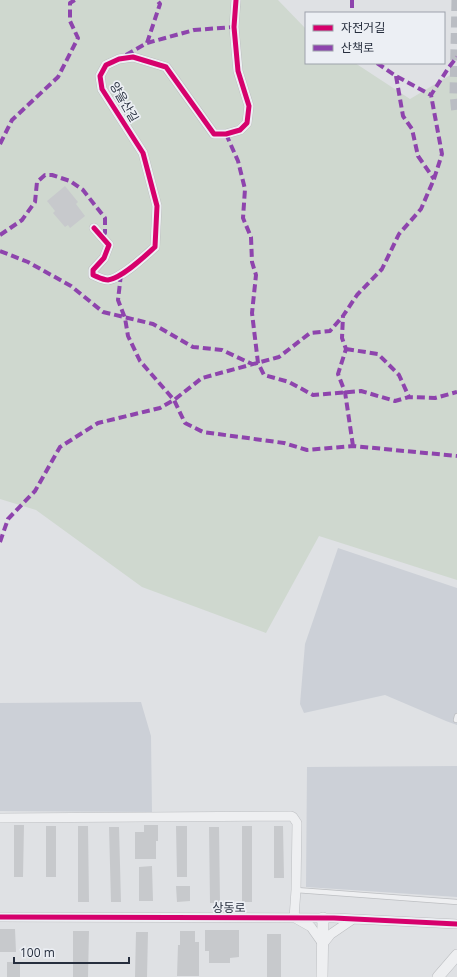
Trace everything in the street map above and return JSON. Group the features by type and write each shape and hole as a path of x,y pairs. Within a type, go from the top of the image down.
{"street":[{"name":"양을산길","path":"94,228 109,245 104,258 93,270 93,275 100,279 108,280 121,274 134,266 155,247 157,206 144,153 102,89 100,76 106,65 119,59 133,58 166,67 214,134 226,134 240,130 247,123 249,106 238,71 234,27 236,0"},
{"path":"0,818 291,816 297,824 294,918 311,927 323,944"},
{"name":"상동로","path":"0,917 323,918 457,924"},
{"path":"323,918 323,976"},
{"path":"323,944 331,934 353,919"},
{"path":"440,974 457,955"}],"lane":[{"path":"296,890 457,902"}],"shaded area":[{"path":"0,0 278,0 305,28 305,64 357,64 410,99 457,71 457,580 319,536 266,633 142,587 36,510 0,499"},
{"path":"338,548 457,588 457,725 385,695 304,713 300,704 305,644"},
{"path":"141,702 151,736 152,812 0,811 0,703"},
{"path":"457,766 457,897 306,887 307,767"}],"building":[{"path":"65,186 78,202 76,204 85,216 70,228 68,225 65,227 53,213 55,211 47,201"},
{"path":"14,825 24,825 23,877 14,877"},
{"path":"144,825 158,825 156,859 135,859 135,832 144,832"},
{"path":"46,826 56,826 56,877 46,877"},
{"path":"78,826 88,826 89,902 78,902"},
{"path":"176,826 187,826 187,877 177,877"},
{"path":"242,826 252,826 252,902 242,902"},
{"path":"274,826 283,826 284,878 274,878"},
{"path":"109,827 119,827 121,902 111,902"},
{"path":"209,827 219,827 220,903 210,903"},
{"path":"152,866 153,901 139,901 139,867"},
{"path":"176,886 190,886 190,901 177,902"},
{"path":"0,929 15,929 16,952 0,952"},
{"path":"205,930 239,930 239,957 230,958 230,963 209,963 209,951 205,951"},
{"path":"73,931 89,931 88,977 73,977"},
{"path":"180,931 195,931 195,942 199,942 199,976 177,976"},
{"path":"136,932 148,932 147,977 135,977"},
{"path":"267,934 281,934 281,977 267,977"},
{"path":"7,962 20,962 20,977 7,977"}],"tunnel":[{"path":"457,0 455,94 457,114"}],"marked path":[{"path":"0,144 12,120 58,77 78,38 70,21 70,3 75,0"},
{"path":"147,43 160,4 157,0"},
{"path":"352,0 352,12"},
{"path":"126,55 147,43 194,30 234,27"},
{"path":"353,446 345,392 338,374 346,349 342,338 343,316 357,295 382,269 399,234 421,209 434,179 442,154 431,95 457,57"},
{"path":"378,64 396,76 431,95"},
{"path":"396,76 403,116 412,129 418,156 434,179"},
{"path":"226,134 238,161 245,189 243,218 251,237 252,262 256,275 252,313 258,363 264,375 289,382 313,395 361,391 395,401 409,397 435,398 457,392"},
{"path":"0,235 22,220 35,202 37,182 45,175 52,175 70,181 83,190 105,218 105,233 102,236"},
{"path":"0,251 28,262 71,286 103,312 153,324 193,347 222,350 252,364"},
{"path":"121,274 118,300 125,318 128,336 140,361 174,400 185,423 203,432 284,443 307,450 353,446 457,456"},
{"path":"0,542 8,519 35,491 60,447 98,423 160,408 174,400 202,378 279,357 310,333 330,331 343,316"},
{"path":"346,349 378,354 399,375 409,397"}],"cycle path":[{"path":"94,228 109,245 104,258 93,270 93,275 102,279 108,280 120,275 155,247 157,206 143,153 102,89 100,76 106,65 119,59 133,57 166,67 214,134 226,134 240,130 247,123 249,106 238,71 234,27 236,0"},
{"path":"0,917 334,918 457,924"}]}
